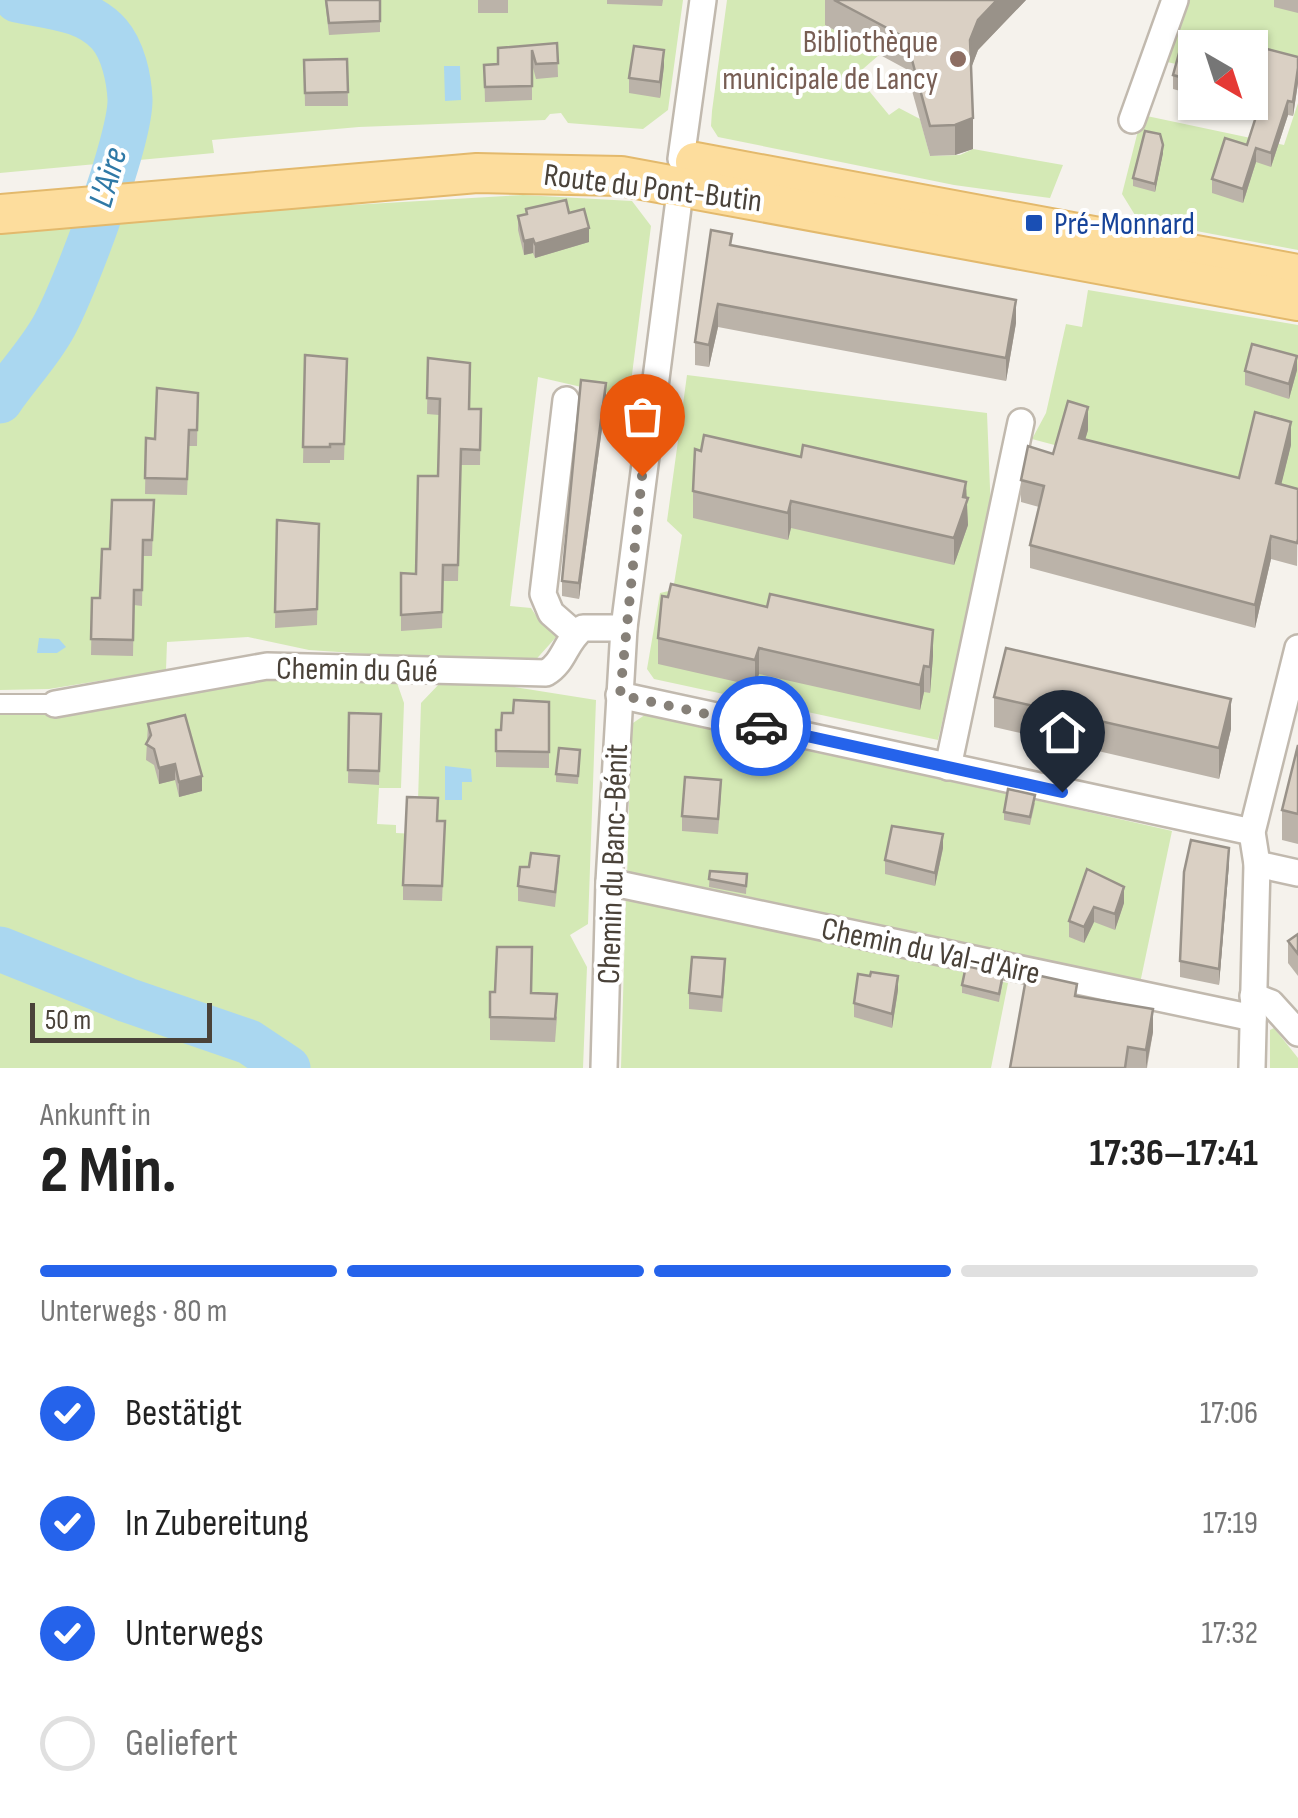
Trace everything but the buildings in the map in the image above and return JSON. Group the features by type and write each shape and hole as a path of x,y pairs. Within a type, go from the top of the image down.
{"main road":[{"name":"Route du Pont-Butin","path":"0,214 544,148 1298,274"},
{"name":"Route du Pont-Butin","path":"0,192 392,167"},
{"name":"Route du Pont-Butin","path":"681,172 1298,301"}],"street":[{"name":"Chemin du Banc-Bénit","path":"604,1068 609,882 624,628 702,0"},
{"path":"1132,120 1175,0"},
{"path":"566,400 543,594 550,613 575,634 590,626 624,628"},
{"path":"948,767 1021,422"},
{"name":"Chemin du Gué","path":"0,704 54,704 267,666 546,673 560,663 575,634"},
{"path":"1252,1068 1257,864 1252,832 1298,648"},
{"path":"620,695 1252,832"},
{"path":"1257,864 1298,873"},
{"name":"Chemin du Val-d'Aire","path":"609,882 1253,1007"},
{"path":"1253,1007 1271,1003 1298,1033"}],"green space":[{"path":"0,0 683,0 668,110 643,129 568,123 561,113 550,114 545,120 359,127 212,140 214,153 0,173"},
{"path":"727,0 833,0 825,25 879,55 856,75 889,115 899,108 920,119 930,156 960,155 973,149 1063,165 1050,198 954,185 718,137 711,126"},
{"path":"1183,0 1298,0 1298,71 1268,68 1268,30 1178,30 1178,65 1163,61"},
{"path":"1298,103 1298,250 1138,220 1122,194 1142,115 1284,145"},
{"path":"523,195 632,201 651,226 629,398 538,377 510,606 531,608 541,623 550,617 558,635 531,665 309,650 248,637 167,642 166,670 49,689 0,690 0,234 316,203 317,207"},
{"path":"1088,290 1298,325 1298,510 1032,439 1046,413 1066,324 1082,327"},
{"path":"687,375 987,413 991,513 938,740 654,679 647,669 660,593 673,590 682,535 667,521"},
{"path":"288,676 396,680 404,703 401,788 379,788 377,824 396,825 396,833 417,834 421,703 441,682 501,685 596,700 588,924 570,935 587,967 583,1068 0,1068 0,714 58,713"},
{"path":"649,712 1172,831 1139,988 627,879 631,735 633,723"},
{"path":"626,894 968,966 962,993 999,1001 1003,982 1008,983 991,1068 621,1068"},
{"path":"1274,1028 1298,1058 1298,1068 1270,1068 1270,1030"}],"water":[{"path":"444,66 460,66 461,100 445,101"},
{"path":"39,638 59,639 66,647 57,653 37,653"},
{"path":"445,766 471,769 472,782 462,782 462,800 445,800"}],"waterway":[{"name":"L'Aire","path":"0,401 42,345 63,307 112,178 130,99 122,56 100,25 66,10 17,0"},
{"name":"L'Aire","path":"0,949 127,1000 249,1042 288,1068"}],"way so far":[{"path":"642,476 620,695 761,726"}],"place":[{"name":"Bibliothèque municipale de Lancy","path":"958,59"},
{"name":"Pré-Monnard","path":"1034,223"}],"route":[{"path":"761,726 1062,792"}]}
